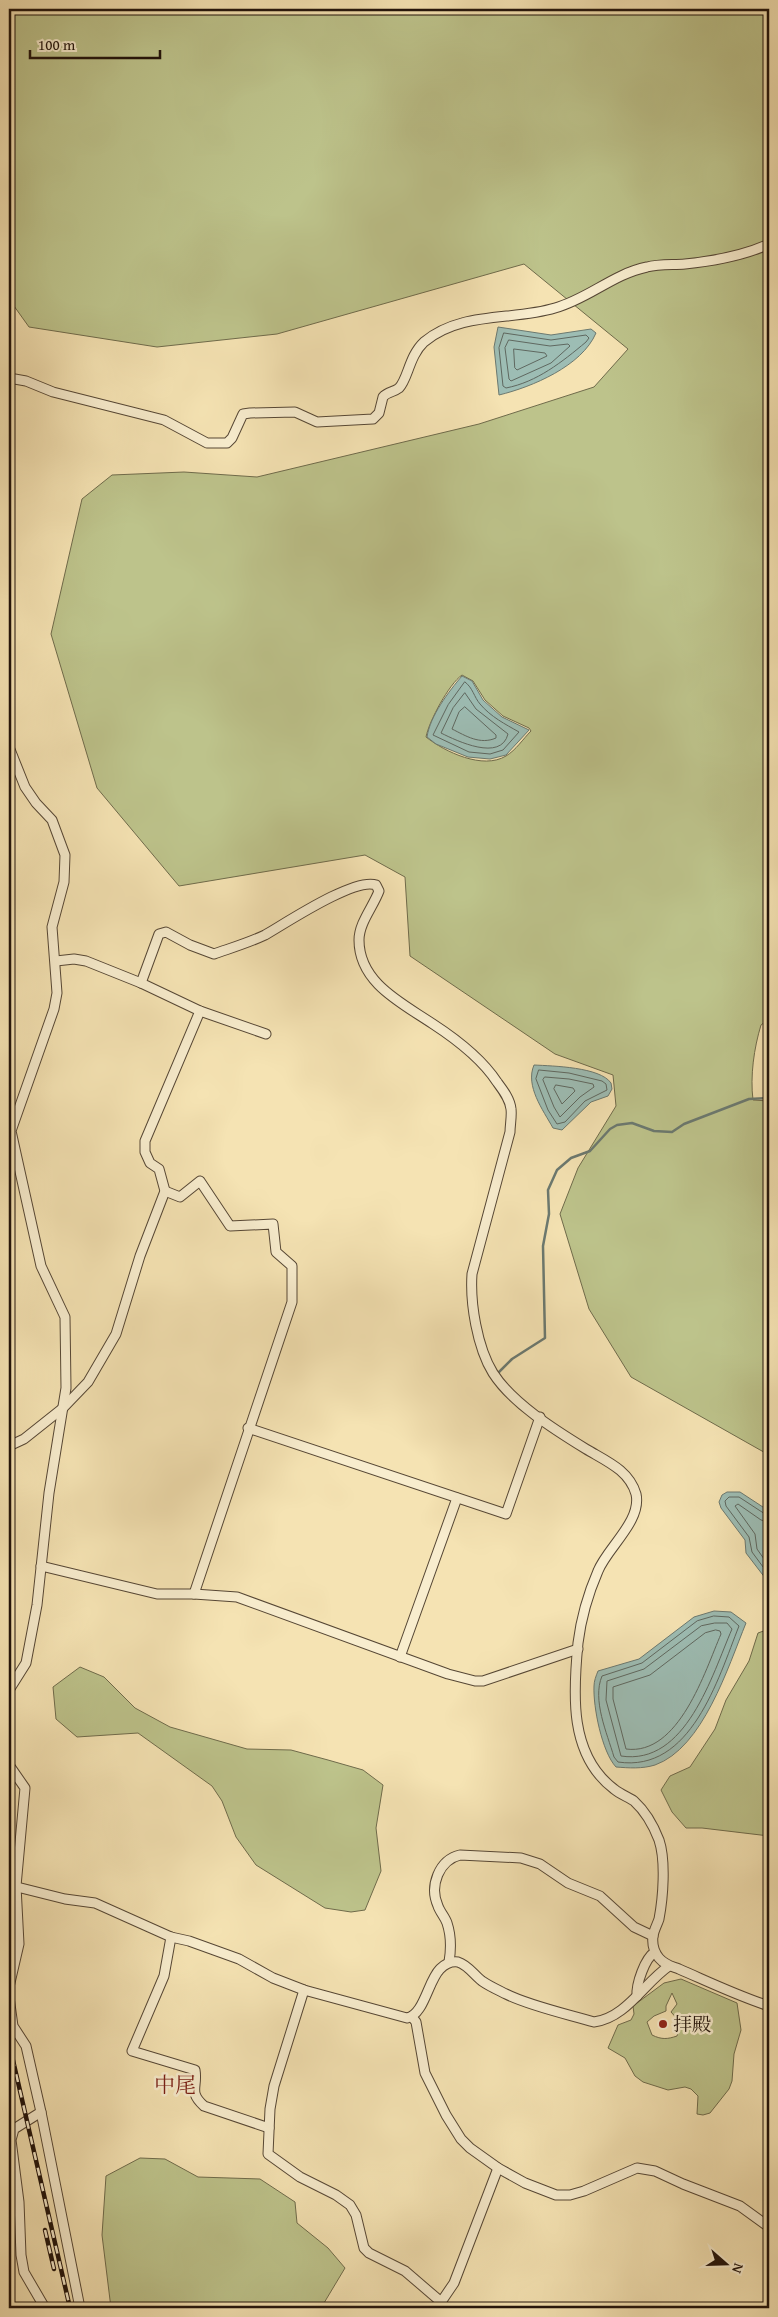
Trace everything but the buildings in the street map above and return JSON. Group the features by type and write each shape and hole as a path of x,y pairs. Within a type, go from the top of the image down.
{"street":[{"path":"9,378 26,381 53,392 164,420 194,437 214,443 227,443 232,438 243,414 261,411 295,412 317,422 373,419 379,413 383,398 398,388 416,351 426,341 447,328 478,319 554,309 576,300 618,276 650,266 685,264 729,258 769,244"},
{"path":"9,747 25,786 36,804 52,820 65,855 64,882 52,927 57,993 54,1009 10,1131 41,1266 65,1317 66,1388 49,1493 37,1605 26,1663 9,1690"},
{"path":"141,983 159,934 166,932 190,945 214,954 264,935 349,889 366,883 376,886 379,891 374,905 365,918 359,938 360,953 372,978 389,995 454,1039 491,1073 505,1094 511,1108 510,1132 476,1253 472,1274 471,1295 482,1347 492,1370 516,1399 584,1448 619,1469 630,1480 636,1495 637,1504 631,1522 614,1544 598,1570 583,1613 578,1649 575,1699 584,1754 594,1769 612,1788 634,1801 649,1820 660,1842 663,1871 659,1919 653,1936 655,1952 658,1958 669,1966 769,2006"},
{"path":"56,960 74,959 86,961 141,983 200,1010 266,1034"},
{"path":"9,1446 24,1439 63,1408 88,1382 116,1334 140,1256 165,1191 159,1169 150,1163 145,1152 145,1141 200,1010"},
{"path":"165,1191 180,1197 200,1181 230,1226 273,1224 276,1252 292,1266 292,1302 248,1428 194,1594"},
{"path":"248,1428 506,1514 540,1417"},
{"path":"400,1657 457,1498"},
{"path":"41,1566 157,1594 237,1597 400,1657 475,1681 483,1681 578,1649"},
{"path":"9,1765 25,1788 13,1886 19,1944 9,1987"},
{"path":"449,1962 451,1948 447,1922 437,1904 435,1888 444,1862 450,1857 460,1855 521,1858 540,1864 568,1883 600,1896 634,1927 653,1936"},
{"path":"13,1886 65,1899 95,1903 171,1937 238,1959 273,1978 304,1990 407,2018 412,2017 418,2012 434,1977 449,1962 458,1962 483,1982 508,1995 594,2022 604,2021 637,1996 669,1966"},
{"path":"171,1937 164,1976 132,2051 195,2070 194,2093 196,2100 204,2106 269,2128"},
{"path":"637,1996 637,1990 649,1956 655,1952"},
{"path":"304,1990 274,2086 268,2154 300,2178 336,2195 350,2205 356,2215 364,2248 369,2253 405,2271 439,2305 454,2283 498,2168"},
{"path":"9,1997 11,2023 26,2046 80,2308"},
{"path":"412,2017 416,2022 425,2073 446,2115 461,2139 470,2148 498,2168 556,2195 570,2195 584,2191 637,2168 655,2170 683,2184 740,2206 769,2227"},
{"path":"41,2112 14,2129 12,2140 24,2272 45,2308"}],"green space":[{"path":"9,9 769,9 769,1019 761,1025 753,1062 752,1081 753,1100 769,1101 769,1455 631,1377 589,1309 560,1214 578,1168 616,1106 613,1075 555,1054 410,956 405,877 365,855 179,886 97,788 51,634 82,499 112,475 184,472 257,477 479,424 594,387 628,349 524,264 277,334 157,347 29,327 9,299","holes":["462,675 473,681 485,700 503,716 529,728 531,731 513,751 497,760 486,761 464,757 443,748 426,737 440,703 451,686"]},
{"path":"769,1629 769,1836 702,1828 686,1828 672,1812 661,1790 670,1776 690,1767 715,1729 726,1700 749,1661 758,1633"},
{"path":"80,1667 104,1677 135,1708 170,1727 247,1749 291,1750 328,1760 363,1770 383,1785 376,1828 381,1871 365,1910 351,1912 325,1908 256,1865 236,1837 222,1801 212,1786 138,1733 77,1737 56,1719 53,1687"},
{"path":"681,1979 737,2003 741,2030 734,2054 732,2081 729,2089 710,2113 697,2114 698,2096 691,2089 685,2087 668,2090 643,2082 635,2076 625,2058 608,2048 618,2025 631,2020 634,2014 633,2006 664,1983","holes":["672,1993 677,2004 671,2012 681,2023 677,2036 665,2039 652,2035 647,2022 654,2016 666,2011 666,2006"]},
{"path":"140,2158 165,2159 198,2177 260,2179 295,2202 297,2223 328,2248 345,2268 321,2308 111,2308 102,2235 106,2176"}],"water":[{"path":"498,327 551,335 591,329 596,333 589,345 568,365 541,381 499,395 494,347"},
{"path":"462,676 472,681 483,700 502,717 529,730 506,755 490,759 468,757 436,744 427,737 436,712"},
{"path":"534,1065 576,1068 597,1074 611,1083 612,1089 608,1096 591,1102 562,1130 553,1128 540,1106 533,1089 532,1073"},
{"path":"727,1492 740,1492 769,1511 769,1583 746,1553 745,1540 721,1508 719,1502 722,1495"},
{"path":"714,1611 731,1612 746,1623 722,1683 700,1724 687,1742 672,1756 655,1765 640,1768 616,1767 611,1760 599,1729 594,1695 598,1671 639,1659 694,1617"}],"waterway":[{"path":"497,1374 512,1359 545,1338 543,1246 549,1214 548,1190 557,1170 571,1158 590,1151 610,1129 617,1125 632,1123 654,1131 672,1132 684,1124 749,1099 769,1098"}],"railway":[{"path":"9,2043 70,2308"},
{"path":"45,2230 54,2269"}],"place":[{"name":"拝殿","path":"663,2024"}],"district":[{"name":"中尾","path":"175,2085"}]}
